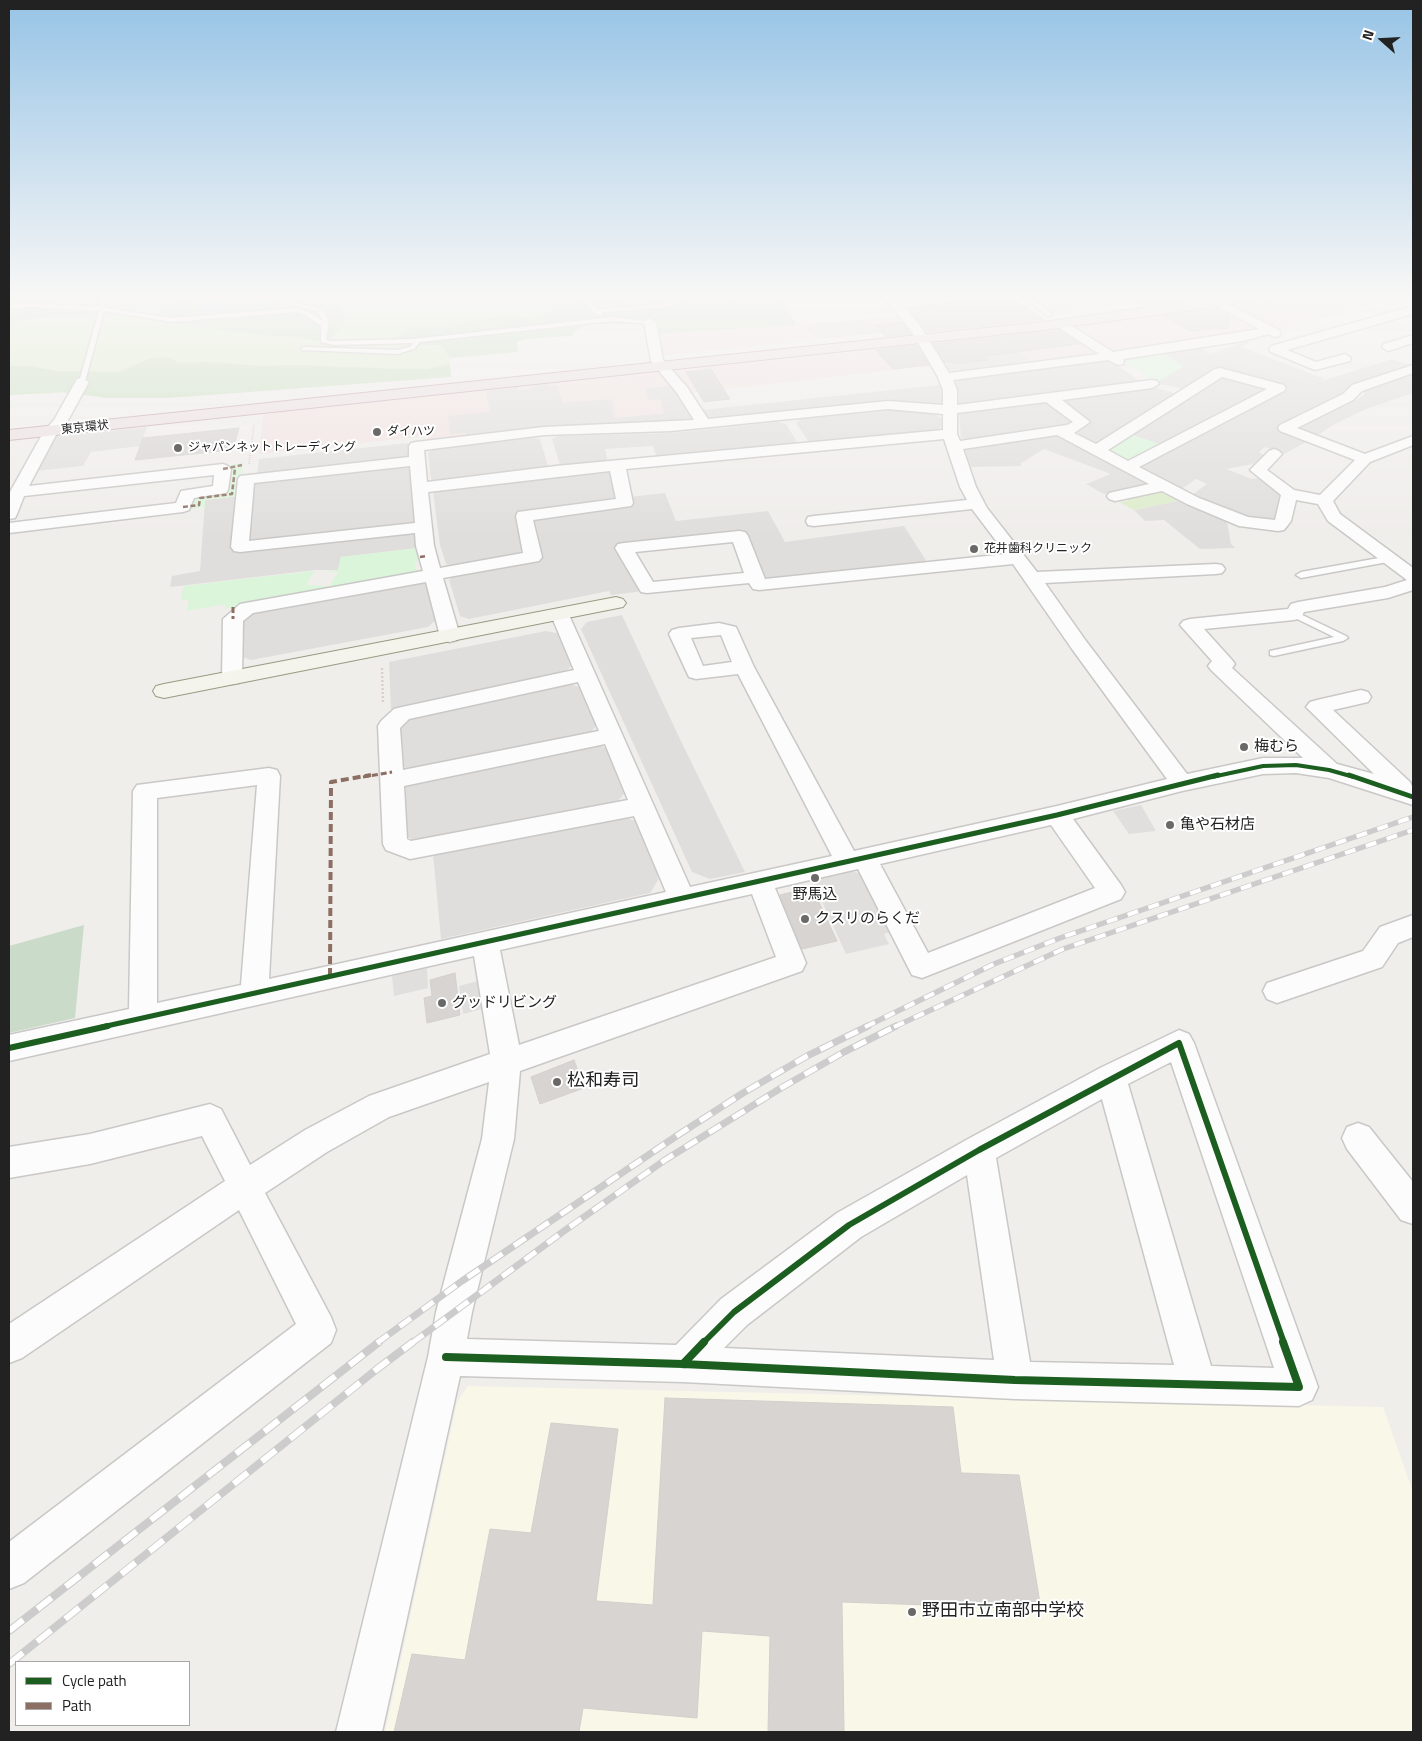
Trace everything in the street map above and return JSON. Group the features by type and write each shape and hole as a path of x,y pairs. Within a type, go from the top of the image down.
{"highway":[{"name":"東京環状","path":"9,436 56,427 552,375"},
{"name":"東京環状","path":"9,427 56,427"}],"street":[{"path":"669,375 696,410 703,424"},
{"path":"959,375 945,377 950,390 949,410 952,440 968,487 977,504 1182,783"},
{"path":"1141,375 1161,387 1185,394"},
{"path":"1096,451 1215,375"},
{"path":"1127,467 1279,388 1232,375"},
{"path":"1365,459 1285,428 1348,397 1357,388 1395,375"},
{"path":"9,514 18,492 82,382"},
{"path":"450,636 427,556 416,446 547,443 703,424 793,425 888,405 949,410 1049,397 1161,387"},
{"path":"420,488 556,471 806,447 952,440 1060,431 1071,429 1083,422 1049,397"},
{"path":"793,425 806,447"},
{"path":"1060,431 1193,501 1245,522 1278,526 1283,521 1289,494"},
{"path":"1324,500 1365,459 1413,440"},
{"path":"547,443 556,471"},
{"path":"1274,454 1258,470 1289,494 1324,500 1334,517 1407,572 1388,592 1298,608 1294,614 1190,625 1225,664 1218,666 1329,770"},
{"path":"417,461 246,479 240,547 423,527"},
{"path":"232,678 233,619 247,608 533,557 524,516 625,504 617,465"},
{"path":"9,528 183,507 187,494 220,490 224,469 18,492"},
{"path":"1115,496 1164,486"},
{"path":"814,521 977,504"},
{"path":"755,577 647,588 624,548 739,536 755,577 758,585 1018,558"},
{"path":"1032,578 1216,568"},
{"path":"164,691 616,603"},
{"path":"560,615 610,736 682,899"},
{"path":"744,667 856,860 922,967 1112,892 1057,815"},
{"path":"585,674 402,714 389,726 395,844 410,850 641,806"},
{"path":"1361,697 1316,707 1411,796"},
{"path":"392,780 610,736"},
{"path":"9,1048 760,882 1057,815 1182,783 1263,766 1296,765 1329,770 1366,780 1411,796"},
{"path":"143,1018 146,791 269,776 254,993"},
{"path":"9,1345 245,1187 316,1142 380,1106 506,1064 792,963 760,882"},
{"path":"1277,992 1372,959 1389,935 1413,926"},
{"path":"359,1732 446,1357 456,1304 498,1139 506,1064 504,1043 485,943"},
{"path":"446,1357 683,1364 1015,1380 1299,1386 1180,1043 1111,1078 979,1150 849,1225 734,1312 683,1364"},
{"path":"1111,1078 1198,1384"},
{"path":"9,1162 90,1150 210,1119 318,1330 9,1568"},
{"path":"1358,1138 1413,1208"},
{"path":"979,1150 1015,1380"}],"lane":[{"path":"82,382 84,375"},
{"path":"1301,575 1407,572"},
{"path":"1274,653 1343,638 1294,614"}],"path":[{"path":"246,479 254,426"},
{"path":"382,660 384,711 389,726"}],"shaded area":[{"path":"634,375 667,375 675,385 645,388 648,400 660,399 664,413 614,418 615,426 428,442 427,436 259,454 263,414"},
{"path":"675,375 848,375 690,393"},
{"path":"981,375 1132,375 1140,381 1139,383 966,405 959,403 959,394 955,382 959,378"},
{"path":"1158,375 1206,375 1183,389 1156,383"},
{"path":"1240,375 1280,375 1312,384 1340,375 1386,375 1354,386 1344,391 1346,394 1303,416 1298,415 1291,419 1293,421 1279,428 1310,440 1284,454 1265,447 1259,452 1264,455 1253,464 1226,469 1252,479 1258,478 1282,492 1276,519 1251,519 1193,497 1192,495 1207,484 1196,479 1183,488 1177,488 1141,468 1140,465 1290,388"},
{"path":"1279,375 1315,375 1325,379 1313,384"},
{"path":"1403,375 1413,375 1413,393 1366,409 1333,425 1315,437 1295,428 1313,422 1311,420 1351,399 1357,400 1365,394 1362,389"},
{"path":"1220,376 1270,389 1159,444 1129,434"},
{"path":"548,384 549,386 557,385 563,403 612,399 615,426 467,438 466,433 450,434 448,416 490,412 486,391 517,387 519,390 531,389 531,386"},
{"path":"675,385 695,419 691,422 615,426 614,418 664,413 648,400 645,388"},
{"path":"940,385 943,391 942,402 935,405 713,420 706,418 701,410"},
{"path":"1153,387 1172,392 1174,395 1097,443 1090,443 1077,436 1078,430 1090,423 1061,401 1062,399"},
{"path":"1044,401 1050,402 1074,421 1073,423 1066,427 969,441 961,438 959,414"},
{"path":"896,410 934,414 941,418 941,427 935,431 906,435 816,443 808,441 796,423 801,419"},
{"path":"778,422 786,424 797,442 793,445 657,458 653,446 605,449 608,463 567,467 560,465 552,439 558,436 671,433"},
{"path":"147,427 140,446 91,452 83,466 36,471 54,437"},
{"path":"1048,436 1063,437 1151,482 1150,485 1104,494 1086,484 1111,474 1044,449 1021,463 1021,466 971,467 965,451 969,447"},
{"path":"533,438 540,439 548,466 542,469 438,482 431,479 428,453 434,449"},
{"path":"408,443 409,457 257,475 259,459"},
{"path":"405,465 410,467 415,522 410,526 253,543 248,541 252,483 259,480"},
{"path":"605,469 613,472 617,498 612,502 517,514 526,551 519,556 456,567 446,564 440,545 433,492 439,488"},
{"path":"665,493 676,521 768,511 785,542 904,526 927,562 769,580 762,577 745,532 616,545 644,591 611,595 609,591 469,619 460,616 449,580 455,575 541,559 531,522 537,517 631,506 630,497"},
{"path":"239,496 234,552 409,532 416,534 418,548 341,557 338,570 315,570 170,587 172,576 200,571 205,500"},
{"path":"1182,500 1229,518 1227,522 1231,544 1235,548 1200,549 1164,520 1145,521 1134,510"},
{"path":"417,582 426,584 436,620 428,627 251,660 242,657 241,618 249,612"},
{"path":"622,615 745,872 710,879 692,872 581,629 587,622"},
{"path":"546,631 557,633 571,666 564,673 391,709 389,662"},
{"path":"569,684 579,687 596,726 589,734 412,770 401,766 399,726 407,718"},
{"path":"594,744 606,748 624,794 617,802 416,841 406,836 402,790 412,781"},
{"path":"1141,805 1156,831 1129,834 1113,811"},
{"path":"623,817 636,821 657,873 658,880 650,893 441,939 433,854"},
{"path":"852,871 863,875 892,932 884,934 889,944 846,954 812,880"},
{"path":"427,968 428,988 394,996 392,976"},
{"path":"478,981 482,1009 463,1014 459,986"},
{"name":"野田市立南部中学校","path":"468,1386 1383,1407 1413,1492 1413,1732 385,1732 457,1402"}],"green space":[{"path":"9,375 451,375 451,377 9,395"},
{"path":"9,375 451,375 451,377 169,398 106,398 62,392 9,395"},
{"path":"1145,375 1169,375 1156,383"},
{"path":"1129,434 1159,444 1130,460 1108,452 1106,449"},
{"path":"243,463 239,496 205,500 205,507 190,509 192,498 224,491 227,465"},
{"path":"1160,491 1168,492 1182,500 1134,510 1119,502 1127,501 1128,497"},
{"path":"418,548 421,560 415,562 416,570 423,569 416,574 225,609 225,604 187,611 189,600 181,600 184,586 314,571 306,585 329,586 338,572 323,571 338,570 341,557"},
{"path":"84,925 75,1018 9,1033 9,946"}],"building":[{"path":"688,375 715,375 730,399 704,402"},
{"name":"ジャパンネットトレーディング","path":"239,428 233,450 135,460 143,438"},
{"name":"クスリのらくだ","path":"812,887 837,941 802,949 780,895"},
{"name":"グッドリビング","path":"455,973 460,1015 427,1023 424,998 432,996 430,980"},
{"name":"松和寿司","path":"574,1060 584,1088 540,1104 531,1077"},
{"path":"665,1398 953,1407 961,1473 1019,1475 1041,1609 842,1602 844,1732 768,1732 770,1636 702,1631 697,1718 583,1708 579,1732 394,1732 412,1654 465,1660 490,1529 531,1533 551,1423 618,1429 596,1601 653,1605"}],"railway":[{"path":"865,1027 994,964 1060,938 1413,817"},
{"path":"894,1027 1063,949 1413,830"},
{"path":"377,1343 462,1281 743,1093 807,1056 868,1026"},
{"path":"412,1343 564,1231 665,1160 781,1088 844,1052 894,1027"},
{"path":"9,1631 379,1342"},
{"path":"9,1664 413,1342"}],"marked path":[{"path":"223,469 242,465"},
{"path":"183,507 199,505 200,498 232,494 235,468"},
{"path":"420,557 427,556"},
{"path":"233,607 233,619"},
{"path":"330,976 331,782 392,772"}],"cycle path":[{"path":"9,1048 760,882 1057,815 1182,783 1263,766 1296,765 1329,770 1366,780 1413,797"},
{"path":"446,1357 683,1364 1015,1380 1299,1387 1179,1043 979,1150 849,1225 734,1312 683,1364"}],"place":[{"name":"ダイハツ","path":"377,432"},
{"name":"ジャパンネットトレーディング","path":"178,448"},
{"name":"花井歯科クリニック","path":"974,549"},
{"name":"梅むら","path":"1244,747"},
{"name":"亀や石材店","path":"1170,825"},
{"name":"野馬込","path":"815,878"},
{"name":"クスリのらくだ","path":"805,919"},
{"name":"グッドリビング","path":"442,1003"},
{"name":"松和寿司","path":"557,1082"},
{"name":"野田市立南部中学校","path":"912,1612"}]}
